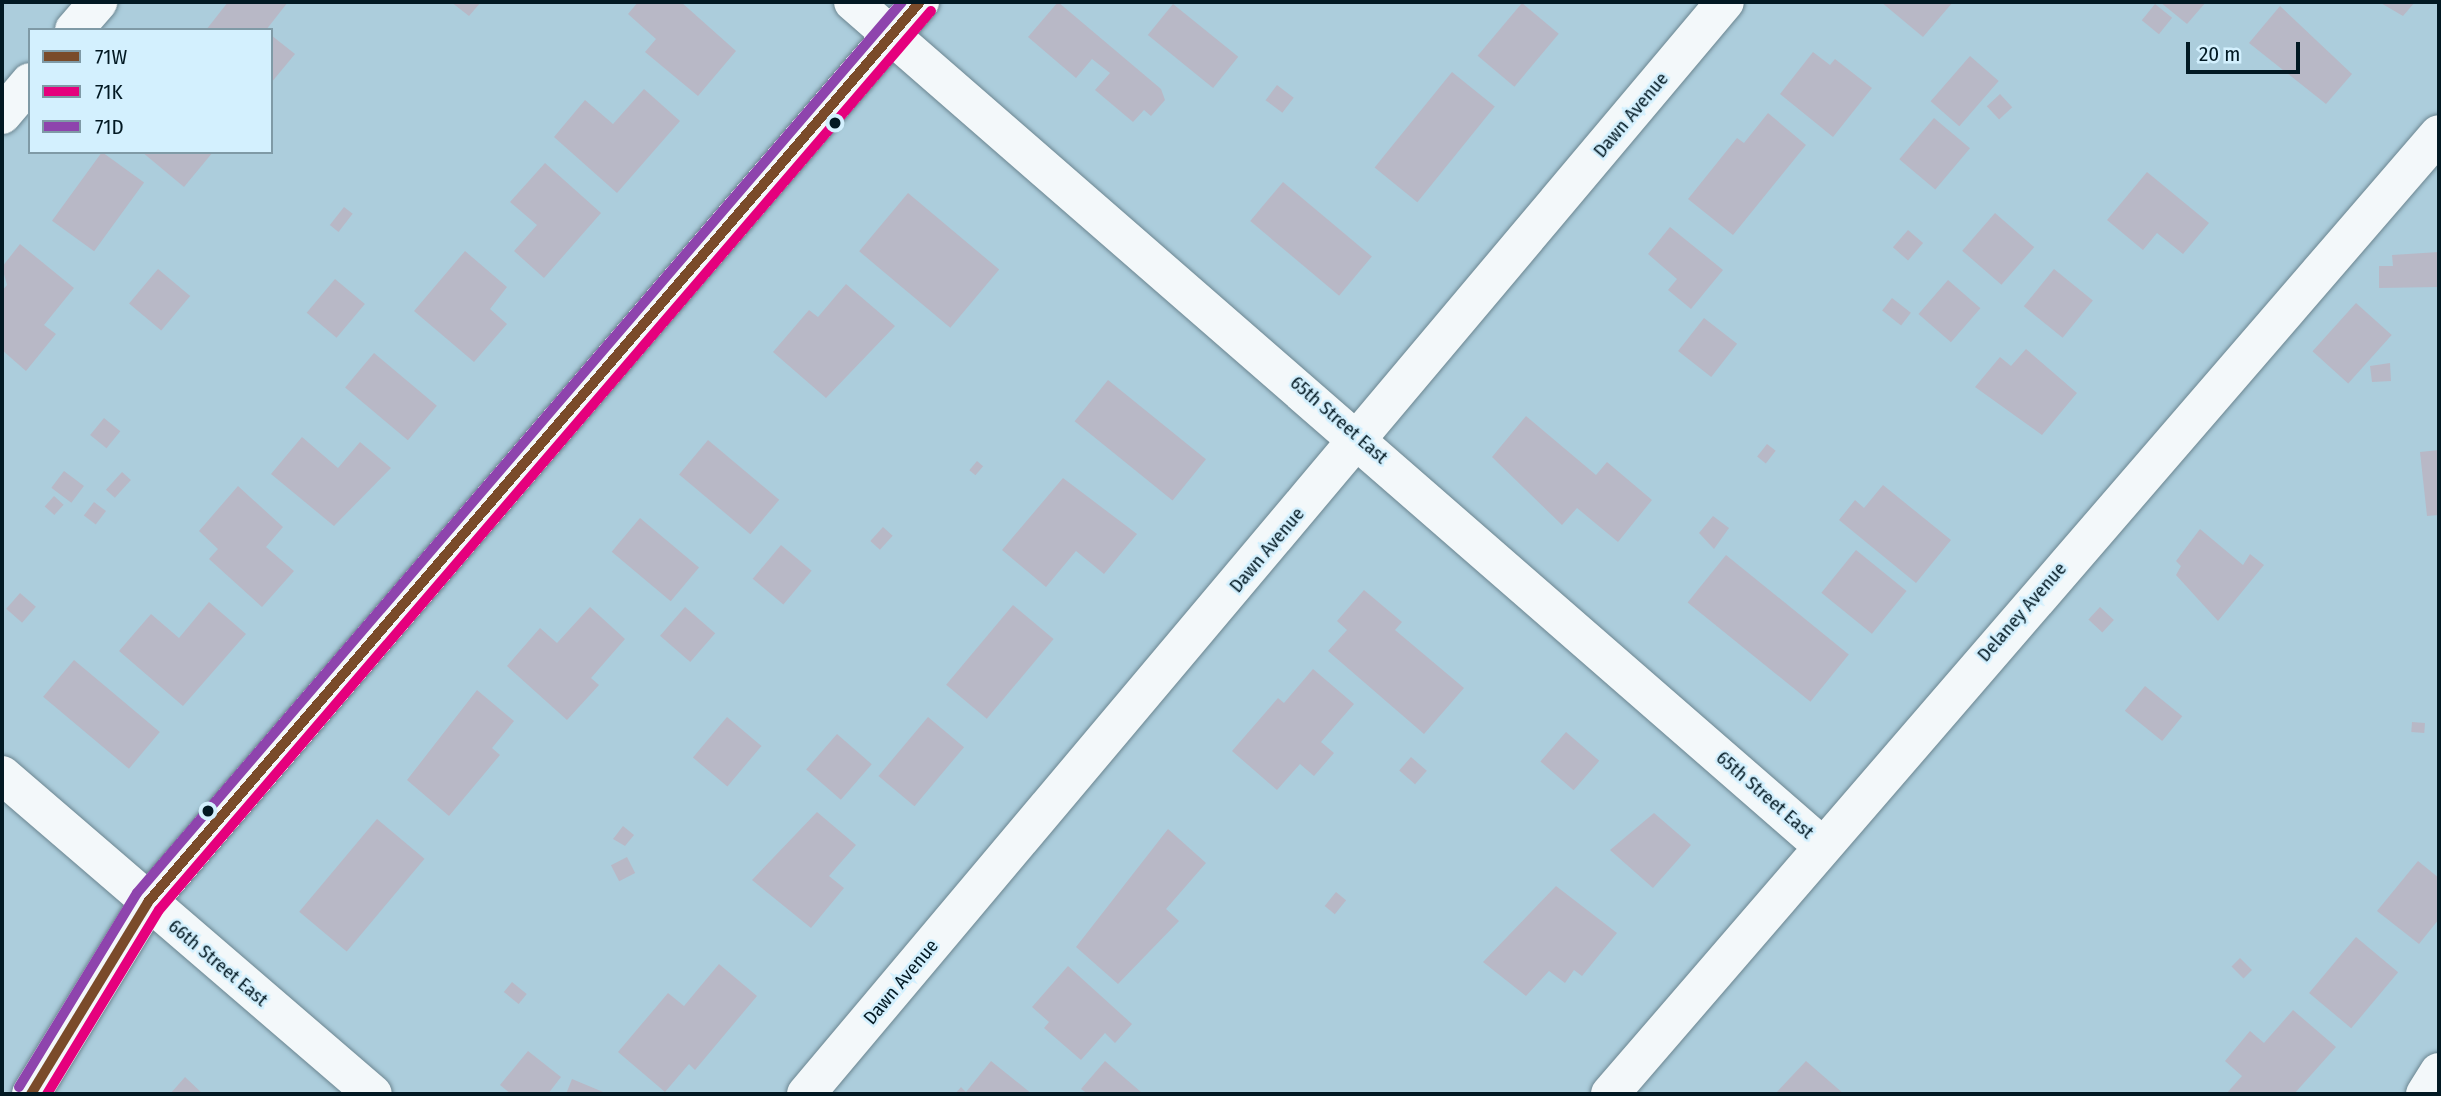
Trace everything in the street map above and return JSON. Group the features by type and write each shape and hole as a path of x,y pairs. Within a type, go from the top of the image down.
{"street":[{"path":"76,28 98,2"},
{"name":"65th Street East","path":"853,2 1361,439 1820,844"},
{"path":"31,1094 148,902 920,2"},
{"name":"Dawn Avenue","path":"806,1094 1361,439 1725,2"},
{"path":"2,115 28,84"},
{"name":"Delaney Avenue","path":"1610,1094 1820,844 2439,134"},
{"name":"66th Street East","path":"2,775 373,1094"},
{"path":"2425,1094 2439,1072"}],"building":[{"path":"228,2 288,2 268,28 208,28"},
{"path":"451,2 481,2 469,16"},
{"path":"638,2 681,2 736,51 698,96 645,52 656,39 628,14"},
{"path":"1058,2 1161,89 1165,100 1151,116 1144,110 1133,122 1095,90 1110,73 1092,59 1076,78 1028,37"},
{"path":"1881,2 1953,2 1923,37"},
{"path":"2160,2 2206,2 2187,24"},
{"path":"2379,2 2415,2 2403,16"},
{"path":"1522,3 1559,34 1514,87 1478,56"},
{"path":"1173,4 1238,57 1213,88 1148,35"},
{"path":"2155,4 2172,18 2159,34 2142,20"},
{"path":"2280,6 2352,74 2326,104 2249,43"},
{"path":"273,37 295,54 273,81"},
{"path":"1813,52 1830,65 1835,59 1872,88 1833,137 1780,94"},
{"path":"1970,56 1999,81 1959,126 1931,101"},
{"path":"1452,72 1495,107 1417,202 1375,168"},
{"path":"1277,85 1294,98 1282,113 1266,100"},
{"path":"644,89 680,121 617,193 554,137 585,100 613,124"},
{"path":"2000,94 2012,107 1999,119 1987,106"},
{"path":"1768,113 1806,145 1733,235 1688,199 1737,138 1744,143"},
{"path":"1934,118 1970,148 1935,190 1899,159"},
{"path":"101,154 105,154 144,183 94,251 52,221"},
{"path":"144,154 211,154 184,187"},
{"path":"545,163 601,213 544,278 514,251 537,225 510,202"},
{"path":"2147,172 2209,223 2183,254 2157,233 2143,250 2107,220"},
{"path":"1283,182 1372,257 1339,296 1250,221"},
{"path":"908,193 999,269 950,328 859,251"},
{"path":"344,207 353,214 339,232 330,225"},
{"path":"1995,213 2034,247 2001,285 1962,251"},
{"path":"1670,227 1723,270 1691,309 1668,290 1677,279 1648,254"},
{"path":"1908,230 1923,243 1908,260 1893,247"},
{"path":"20,244 74,288 44,325 56,334 26,371 2,350 2,291 7,285 2,267"},
{"path":"465,251 507,287 490,309 507,324 474,362 414,311"},
{"path":"2439,252 2439,287 2379,288 2379,266 2393,266 2392,255"},
{"path":"158,269 190,296 161,330 129,303"},
{"path":"2054,269 2093,300 2063,338 2024,306"},
{"path":"335,279 365,304 337,338 307,313"},
{"path":"1948,280 1980,308 1951,342 1918,314"},
{"path":"846,284 895,326 826,398 773,352 809,310 818,317"},
{"path":"1892,298 1911,313 1901,325 1882,311"},
{"path":"2356,303 2392,335 2348,383 2313,351"},
{"path":"1704,318 1737,344 1711,377 1678,351"},
{"path":"2026,349 2077,393 2042,435 1975,387 2000,357 2011,366"},
{"path":"374,353 437,406 408,440 345,387"},
{"path":"2390,363 2391,381 2372,382 2370,366"},
{"path":"1108,380 1206,459 1173,500 1075,421"},
{"path":"1526,416 1596,475 1607,462 1652,500 1618,542 1577,508 1562,525 1492,457"},
{"path":"104,418 120,431 106,448 90,435"},
{"path":"302,437 338,468 360,442 391,468 334,526 271,474"},
{"path":"708,440 779,500 750,534 679,474"},
{"path":"1767,444 1776,451 1766,463 1757,457"},
{"path":"2439,450 2439,515 2427,516 2420,452"},
{"path":"977,461 983,466 975,475 969,470"},
{"path":"64,471 84,486 71,503 51,488"},
{"path":"122,472 131,480 115,498 106,490"},
{"path":"1063,478 1137,534 1104,574 1076,551 1046,587 1002,550"},
{"path":"1883,485 1951,540 1916,583 1839,520 1855,500 1864,508"},
{"path":"238,486 283,527 266,547 294,571 262,607 209,559 218,549 199,531"},
{"path":"54,496 64,505 54,515 45,506"},
{"path":"94,502 106,511 96,525 84,516"},
{"path":"1713,516 1729,528 1714,549 1699,533"},
{"path":"640,518 699,567 671,601 612,552"},
{"path":"883,527 893,536 880,550 870,541"},
{"path":"2200,529 2243,565 2250,554 2264,565 2218,621 2176,575 2181,566 2176,561"},
{"path":"781,545 812,571 783,604 753,579"},
{"path":"1856,550 1907,591 1872,634 1821,593"},
{"path":"1726,555 1849,654 1810,702 1688,602"},
{"path":"1364,590 1402,622 1395,630 1464,688 1424,734 1328,651 1347,630 1337,621"},
{"path":"20,593 36,607 22,623 6,609"},
{"path":"209,602 246,634 183,706 119,651 151,614 179,638"},
{"path":"1013,605 1054,639 987,719 946,685"},
{"path":"590,607 625,639 591,678 599,685 567,720 507,666 540,628 557,643"},
{"path":"685,607 715,633 690,662 660,636"},
{"path":"2100,607 2114,620 2102,632 2088,619"},
{"path":"74,660 160,732 129,769 43,697"},
{"path":"1313,669 1354,704 1321,742 1334,753 1314,776 1300,764 1277,790 1232,751 1278,698 1284,703"},
{"path":"2145,686 2182,716 2162,741 2125,711"},
{"path":"477,690 514,721 492,748 500,755 449,816 407,780"},
{"path":"727,717 761,746 727,787 693,758"},
{"path":"928,717 964,747 915,806 879,776"},
{"path":"2412,722 2425,723 2424,733 2411,732"},
{"path":"1566,732 1599,761 1574,790 1540,761"},
{"path":"837,734 872,764 841,800 806,769"},
{"path":"1411,757 1427,771 1415,784 1399,771"},
{"path":"817,812 856,845 829,876 844,888 811,928 752,880"},
{"path":"1654,813 1691,845 1653,888 1610,850"},
{"path":"377,819 424,859 347,952 299,912"},
{"path":"623,826 634,835 625,846 613,839"},
{"path":"1168,829 1206,863 1166,909 1179,921 1118,984 1076,947"},
{"path":"627,857 635,873 619,881 611,865"},
{"path":"2418,861 2439,878 2439,919 2419,944 2377,911"},
{"path":"1556,886 1617,933 1582,976 1574,970 1565,983 1549,971 1526,996 1483,962"},
{"path":"1336,892 1346,900 1335,914 1325,906"},
{"path":"2356,937 2398,972 2351,1028 2309,993"},
{"path":"2240,958 2252,970 2244,979 2232,966"},
{"path":"719,964 757,996 695,1070 689,1064 665,1092 618,1052 668,993 684,1006"},
{"path":"1068,966 1132,1024 1115,1043 1105,1033 1081,1060 1044,1028 1049,1022 1032,1007"},
{"path":"512,982 527,994 519,1004 504,992"},
{"path":"2293,1010 2336,1047 2294,1094 2226,1094 2242,1076 2225,1061 2250,1031 2264,1043"},
{"path":"528,1051 561,1077 548,1094 511,1094 500,1085"},
{"path":"991,1061 1032,1094 955,1094 961,1087 966,1092"},
{"path":"1105,1061 1141,1092 1088,1094 1081,1089"},
{"path":"1806,1061 1844,1094 1775,1094"},
{"path":"185,1077 203,1094 170,1094"},
{"path":"572,1079 608,1094 566,1094"}],"transit line":[{"name":"71D","path":"19,1087 137,893 902,2"},
{"name":"71W","path":"31,1094 148,902 920,2"},
{"name":"71K","path":"47,1094 159,910 931,11"}]}
